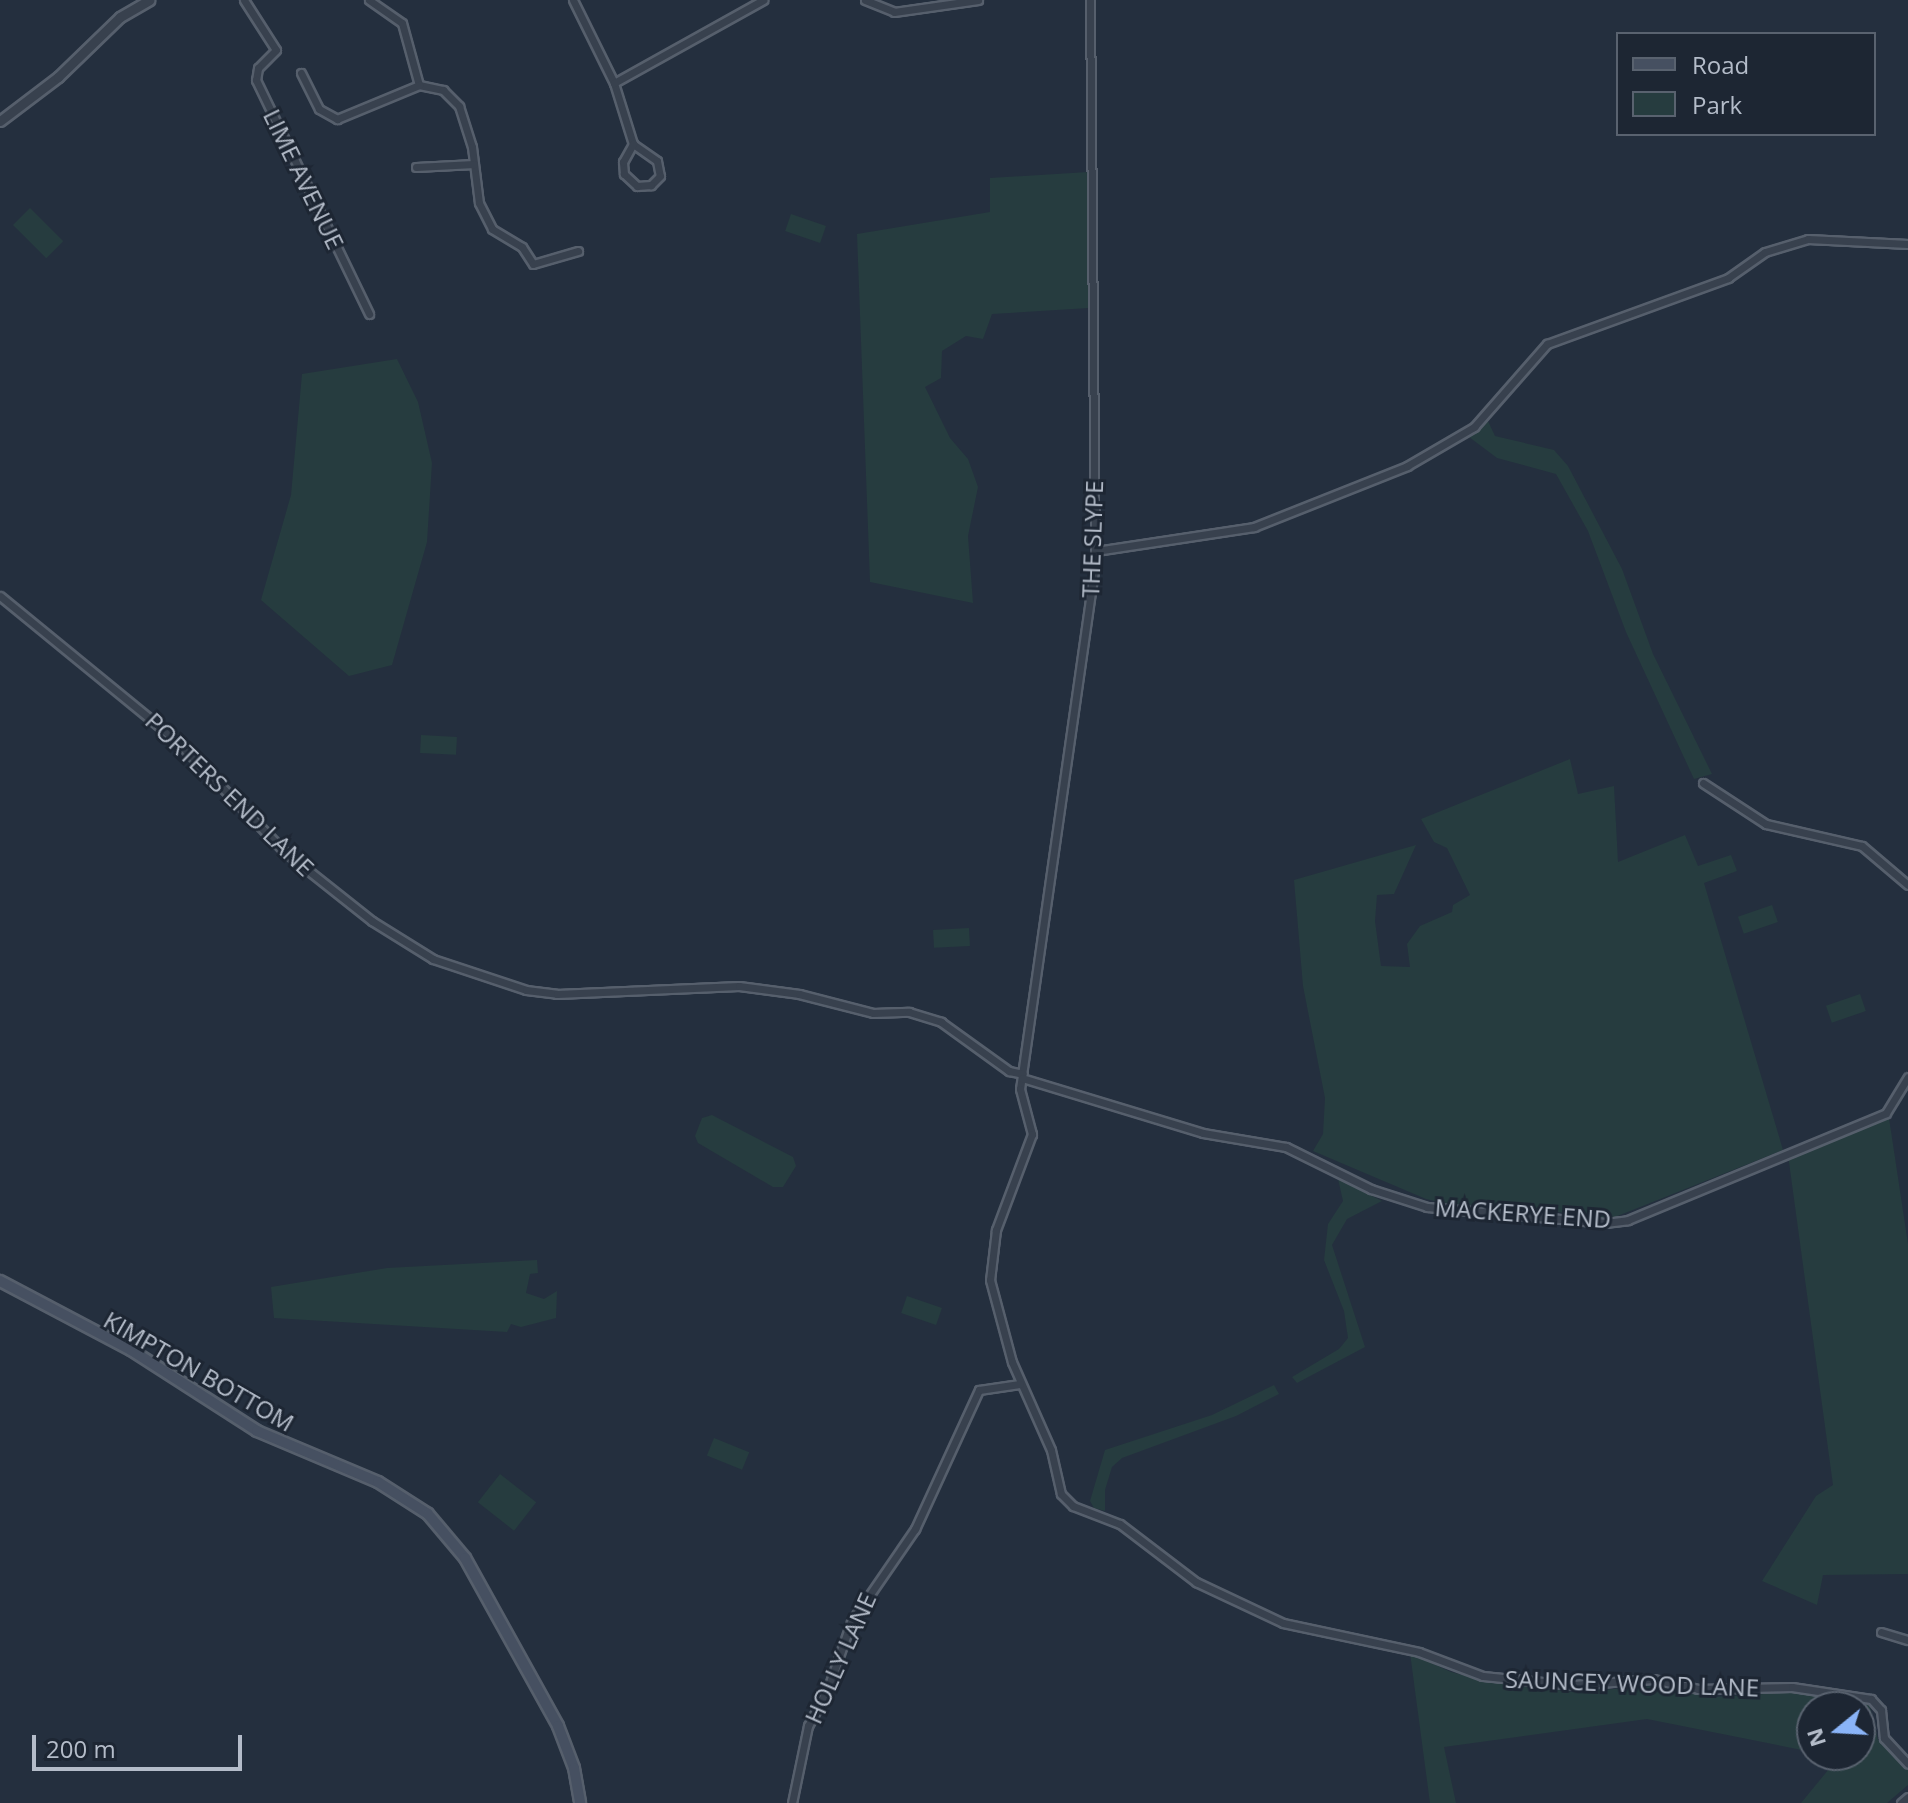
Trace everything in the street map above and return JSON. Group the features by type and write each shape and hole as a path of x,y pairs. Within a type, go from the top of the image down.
{"main road":[{"name":"KIMPTON BOTTOM","path":"0,1281 131,1350 257,1431 378,1482 428,1514 465,1558 558,1726 574,1768 580,1803"}],"street":[{"path":"0,121 58,77 120,17 149,0"},
{"name":"LIME AVENUE","path":"244,0 276,50 258,68 256,80 369,314"},
{"path":"369,0 402,23 419,85"},
{"path":"573,0 614,83 633,144 657,161 660,176 651,185 637,186 624,174 623,162 633,144"},
{"path":"614,83 763,0"},
{"path":"865,0 894,12 978,0"},
{"name":"THE SLYPE","path":"1023,1076 1096,551 1090,0"},
{"path":"301,73 319,109 337,119 419,85 443,90 459,106 487,221 522,247 533,264 578,251"},
{"path":"416,167 474,164"},
{"path":"1096,551 1254,527 1407,466 1474,427 1547,344 1728,278 1765,252 1808,239 1908,244"},
{"name":"PORTERS END LANE","path":"0,596 167,732 285,852 372,921 433,959 496,981 557,994 739,986 799,994 873,1013 909,1012 941,1022 1009,1071 1023,1076"},
{"path":"1703,783 1766,824 1862,846 1908,885"},
{"name":"SAUNCEY WOOD LANE","path":"1009,1071 1020,1093 1032,1134 996,1230 990,1280 1020,1384 1051,1450 1065,1500 1120,1524 1196,1582 1283,1623 1419,1652 1483,1676 1573,1685 1653,1679 1698,1689 1792,1687 1871,1699 1881,1710 1884,1738 1908,1764"},
{"name":"MACKERYE END","path":"1023,1076 1203,1133 1286,1147 1371,1189 1427,1207 1605,1223 1628,1220 1886,1113 1908,1077"},
{"name":"SAUNCEY WOOD LANE","path":"1020,1093 1023,1076"},
{"name":"HOLLY LANE","path":"792,1803 808,1726 825,1697 851,1622 915,1529 979,1390 1020,1384"},
{"path":"1881,1632 1908,1640"},
{"path":"1901,1803 1908,1797"}],"green space":[{"path":"1088,172 1089,308 992,314 983,339 966,336 942,351 941,378 925,387 950,438 968,459 978,487 968,536 973,603 870,582 857,234 990,212 990,178"},
{"path":"30,208 63,241 46,258 13,225"},
{"path":"791,214 826,226 820,243 785,231"},
{"path":"397,359 418,402 432,463 427,542 392,665 349,676 261,600 291,495 302,374"},
{"path":"1488,421 1495,436 1554,450 1568,466 1622,569 1653,654 1712,774 1694,779 1626,632 1588,531 1556,474 1497,458 1469,437"},
{"path":"421,735 457,737 456,755 420,753"},
{"path":"1570,759 1578,794 1614,786 1618,862 1685,835 1698,866 1731,855 1737,871 1704,883 1783,1150 1610,1219 1536,1209 1466,1208 1426,1199 1313,1151 1323,1134 1325,1098 1303,986 1294,880 1416,845 1394,894 1377,895 1375,921 1381,966 1410,967 1407,944 1420,926 1452,912 1453,905 1470,895 1447,848 1434,842 1421,819"},
{"path":"1772,905 1778,922 1744,934 1738,917"},
{"path":"969,928 970,946 934,948 933,930"},
{"path":"1860,994 1866,1011 1832,1023 1826,1006"},
{"path":"712,1115 793,1157 796,1166 783,1187 773,1187 698,1143 695,1136 702,1118"},
{"path":"1884,1117 1889,1118 1908,1244 1908,1574 1823,1575 1817,1605 1762,1581 1816,1496 1833,1485 1788,1155"},
{"path":"1338,1179 1382,1201 1347,1219 1332,1245 1365,1347 1297,1383 1292,1377 1339,1349 1348,1338 1344,1311 1324,1260 1328,1224 1343,1201"},
{"path":"537,1260 538,1273 530,1274 526,1293 544,1299 557,1291 556,1318 521,1327 511,1324 507,1332 274,1318 271,1287 387,1268"},
{"path":"907,1296 942,1308 936,1325 901,1313"},
{"path":"1274,1385 1279,1394 1236,1416 1122,1458 1112,1467 1105,1490 1105,1511 1094,1508 1090,1501 1105,1450 1212,1415"},
{"path":"714,1438 749,1452 742,1470 707,1456"},
{"path":"500,1474 536,1502 514,1531 478,1502"},
{"path":"1410,1653 1451,1672 1486,1681 1573,1692 1654,1686 1715,1697 1796,1692 1796,1749 1647,1719 1444,1747 1456,1803 1430,1803"},
{"path":"1876,1732 1878,1740 1908,1766 1908,1785 1887,1803 1801,1803 1827,1771 1876,1771"}]}
